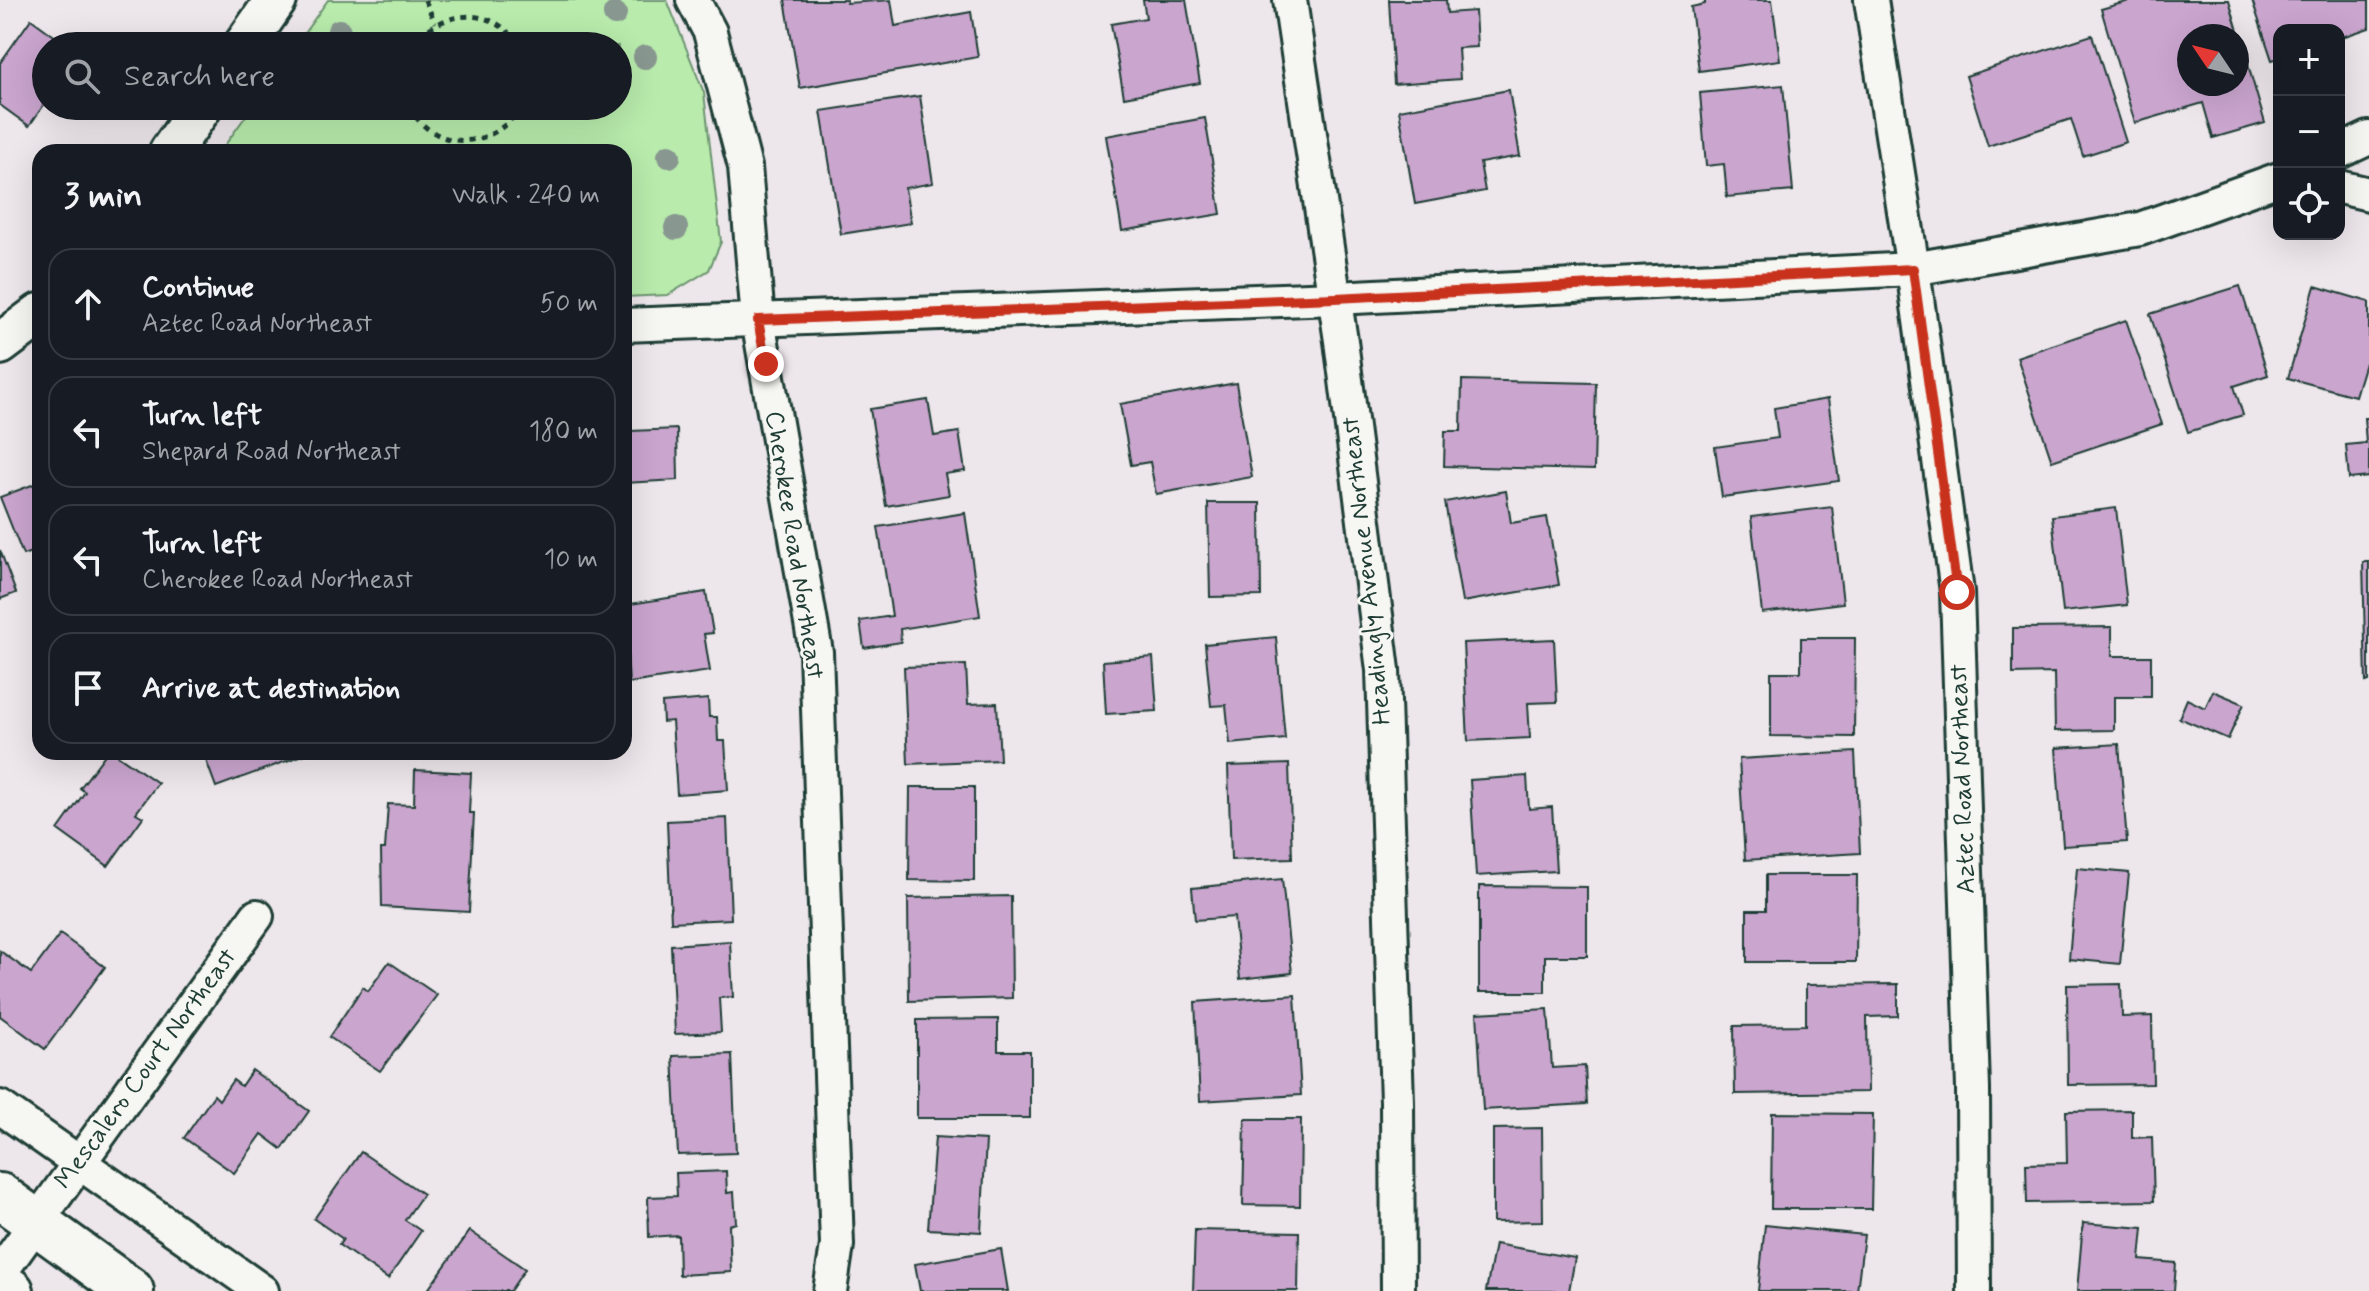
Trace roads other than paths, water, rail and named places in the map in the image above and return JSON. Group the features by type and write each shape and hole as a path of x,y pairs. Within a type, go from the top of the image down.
{"main road":[{"path":"0,1196 131,1291"},
{"path":"0,1283 11,1291"}],"street":[{"path":"254,32 276,0"},
{"name":"Cherokee Road Northeast","path":"693,0 710,32 745,167 758,320 816,652 837,1245 830,1291"},
{"name":"Headingly Avenue Northeast","path":"1290,0 1335,298 1383,670 1397,1086 1398,1291"},
{"name":"Aztec Road Northeast","path":"1871,0 1913,269 1957,592 1973,1089 1974,1291"},
{"path":"176,144 192,120"},
{"path":"2345,149 2369,138"},
{"path":"632,325 1335,298 1913,269 2140,229 2273,181"},
{"path":"2345,188 2369,194"},
{"path":"0,344 32,320"},
{"name":"Mescalero Court Northeast","path":"0,1273 257,916"},
{"path":"0,1107 262,1291"}]}
